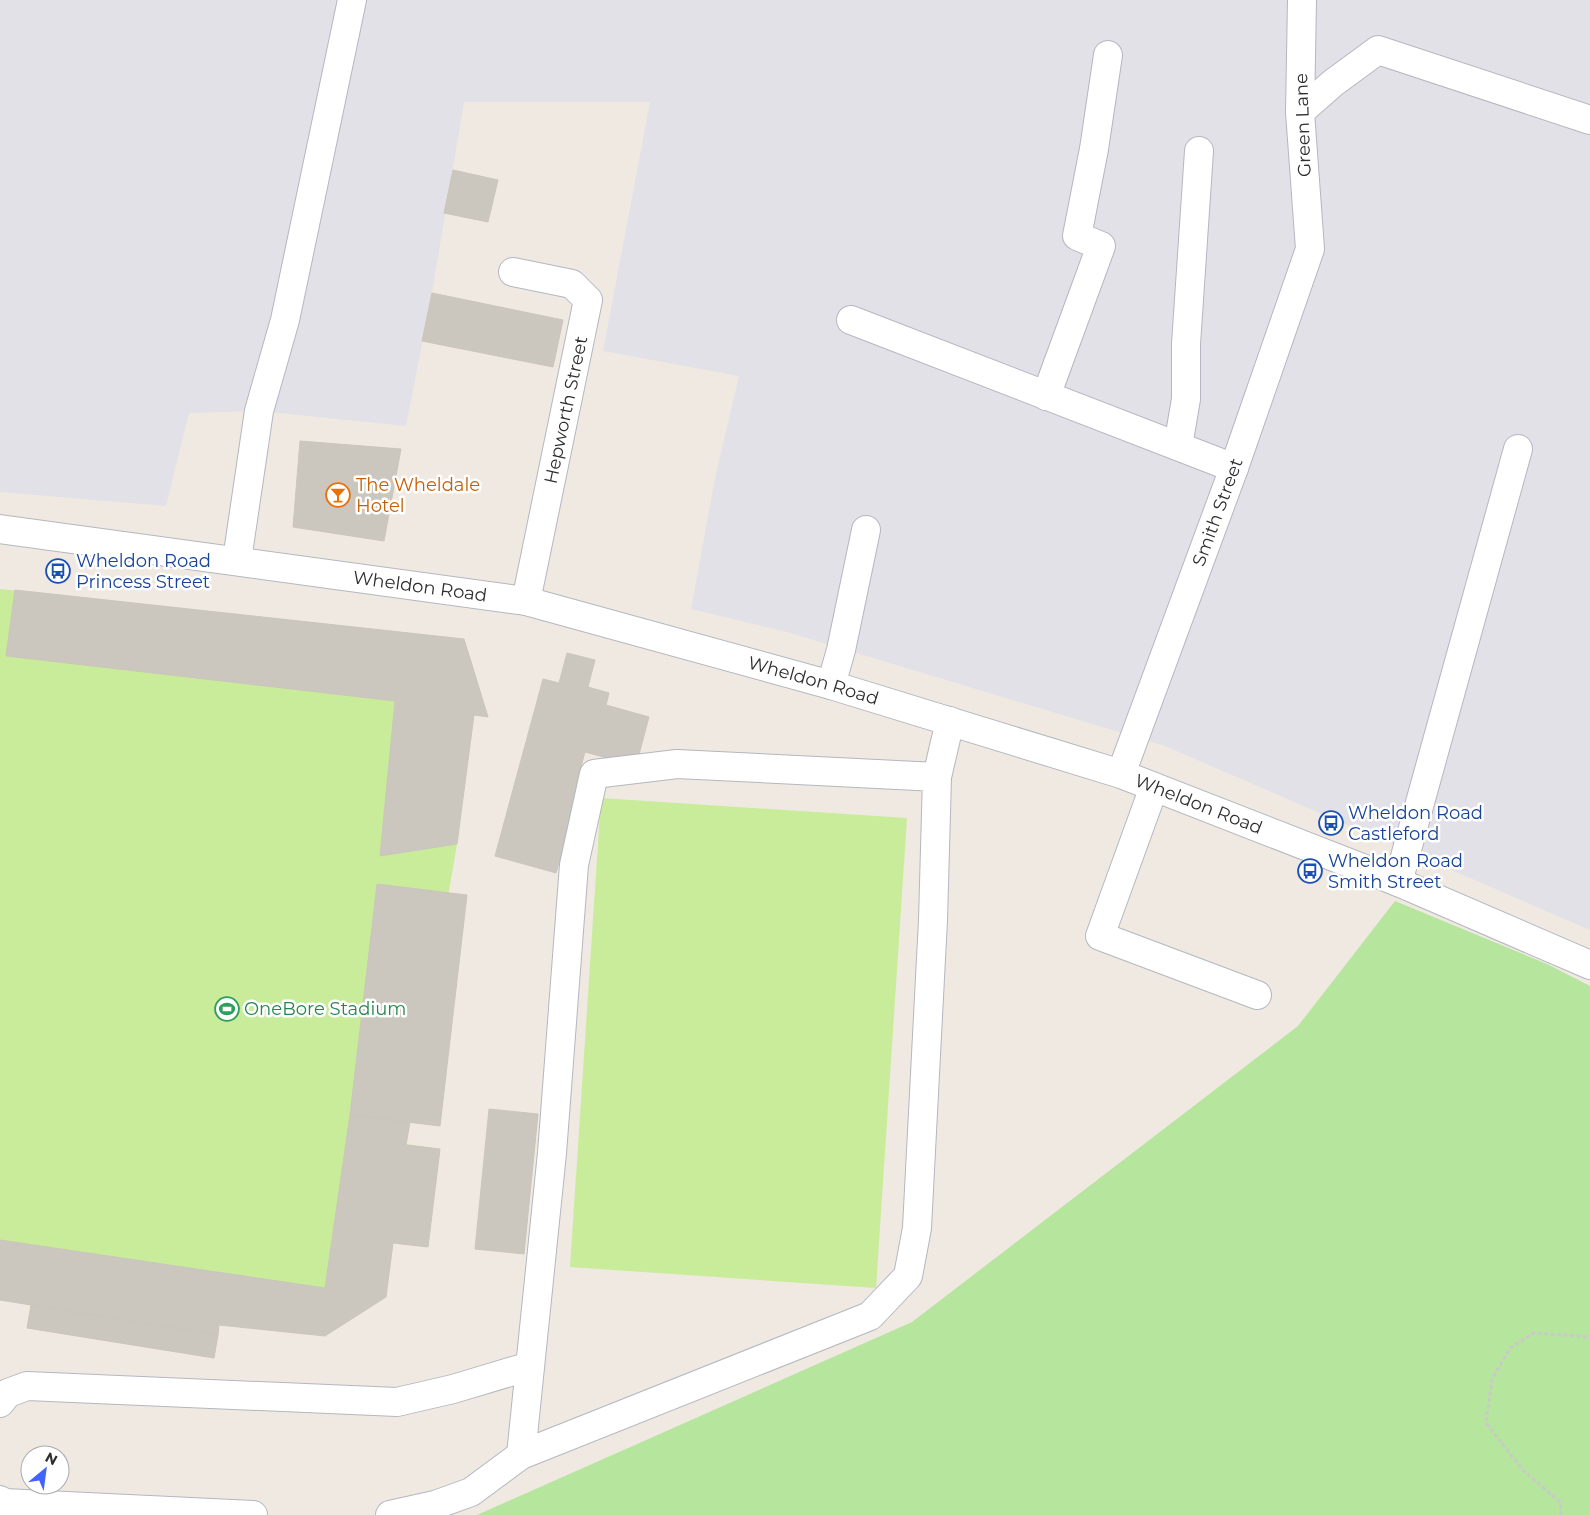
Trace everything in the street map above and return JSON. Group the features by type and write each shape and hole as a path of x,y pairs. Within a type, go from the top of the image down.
{"street":[{"path":"237,560 259,411 285,320 352,0"},
{"name":"Green Lane","path":"1302,0 1300,112 1310,249"},
{"path":"1300,112 1333,83 1378,50 1590,120"},
{"path":"1046,396 1101,246 1077,236 1094,149 1108,55"},
{"path":"1178,446 1186,400 1186,344 1199,151"},
{"name":"Smith Street","path":"1121,774 1234,468 1310,249"},
{"name":"Hepworth Street","path":"513,272 572,284 588,300 526,601"},
{"path":"850,320 1234,468"},
{"path":"1398,882 1518,449"},
{"name":"Wheldon Road","path":"0,529 526,601 831,686 1121,774 1398,882 1590,965"},
{"path":"831,686 841,650 866,530"},
{"path":"390,1515 436,1505 471,1492 521,1455 870,1316 908,1276 917,1218 934,920 937,777 950,721"},
{"path":"521,1455 552,1153 574,865 594,774 677,764 937,777"},
{"path":"1154,787 1100,936 1257,995"},
{"path":"0,1403 8,1393 28,1386 397,1402 453,1389 530,1366"},
{"path":"0,1500 4,1504 253,1515"}],"path":[{"path":"1560,1515 1560,1502 1523,1470 1486,1423 1492,1379 1510,1348 1534,1333 1590,1337"}],"shaded area":[{"path":"0,0 1590,0 1590,930 1165,746 787,632 691,609 715,478 739,376 603,351 650,102 464,102 432,293 406,426 259,411 189,413 166,506 0,492"}],"green space":[{"name":"OneBore Stadium","path":"0,589 464,639 488,717 473,715 457,844 406,1144 440,1149 428,1247 393,1243 386,1297 219,1325 214,1358 27,1328 31,1305 0,1300"},
{"path":"601,798 907,818 876,1288 570,1267"},
{"path":"1395,901 1547,964 1590,986 1590,1515 477,1515 912,1322 1298,1026"}],"building":[{"path":"453,170 498,180 488,222 444,213"},
{"path":"432,293 563,320 553,367 422,341"},
{"path":"300,441 401,449 384,541 293,527"},
{"path":"15,590 464,639 488,717 474,715 457,844 380,856 395,701 6,656"},
{"path":"567,653 595,660 588,687 609,693 606,705 649,717 636,766 585,752 575,789 579,791 556,873 495,856 543,679 559,683"},
{"path":"377,884 467,895 440,1126 350,1115"},
{"path":"489,1109 538,1114 524,1254 475,1249"},
{"path":"350,1115 410,1122 406,1145 440,1149 428,1247 393,1243 386,1297 325,1336 219,1325 218,1335 0,1300 0,1240 325,1288"},
{"path":"31,1305 218,1335 214,1358 27,1328"}],"place":[{"name":"The Wheldale Hotel","path":"338,495"},
{"name":"Wheldon Road Princess Street","path":"58,571"},
{"name":"Wheldon Road Castleford","path":"1331,823"},
{"name":"Wheldon Road Smith Street","path":"1310,871"},
{"name":"OneBore Stadium","path":"227,1009"}]}
